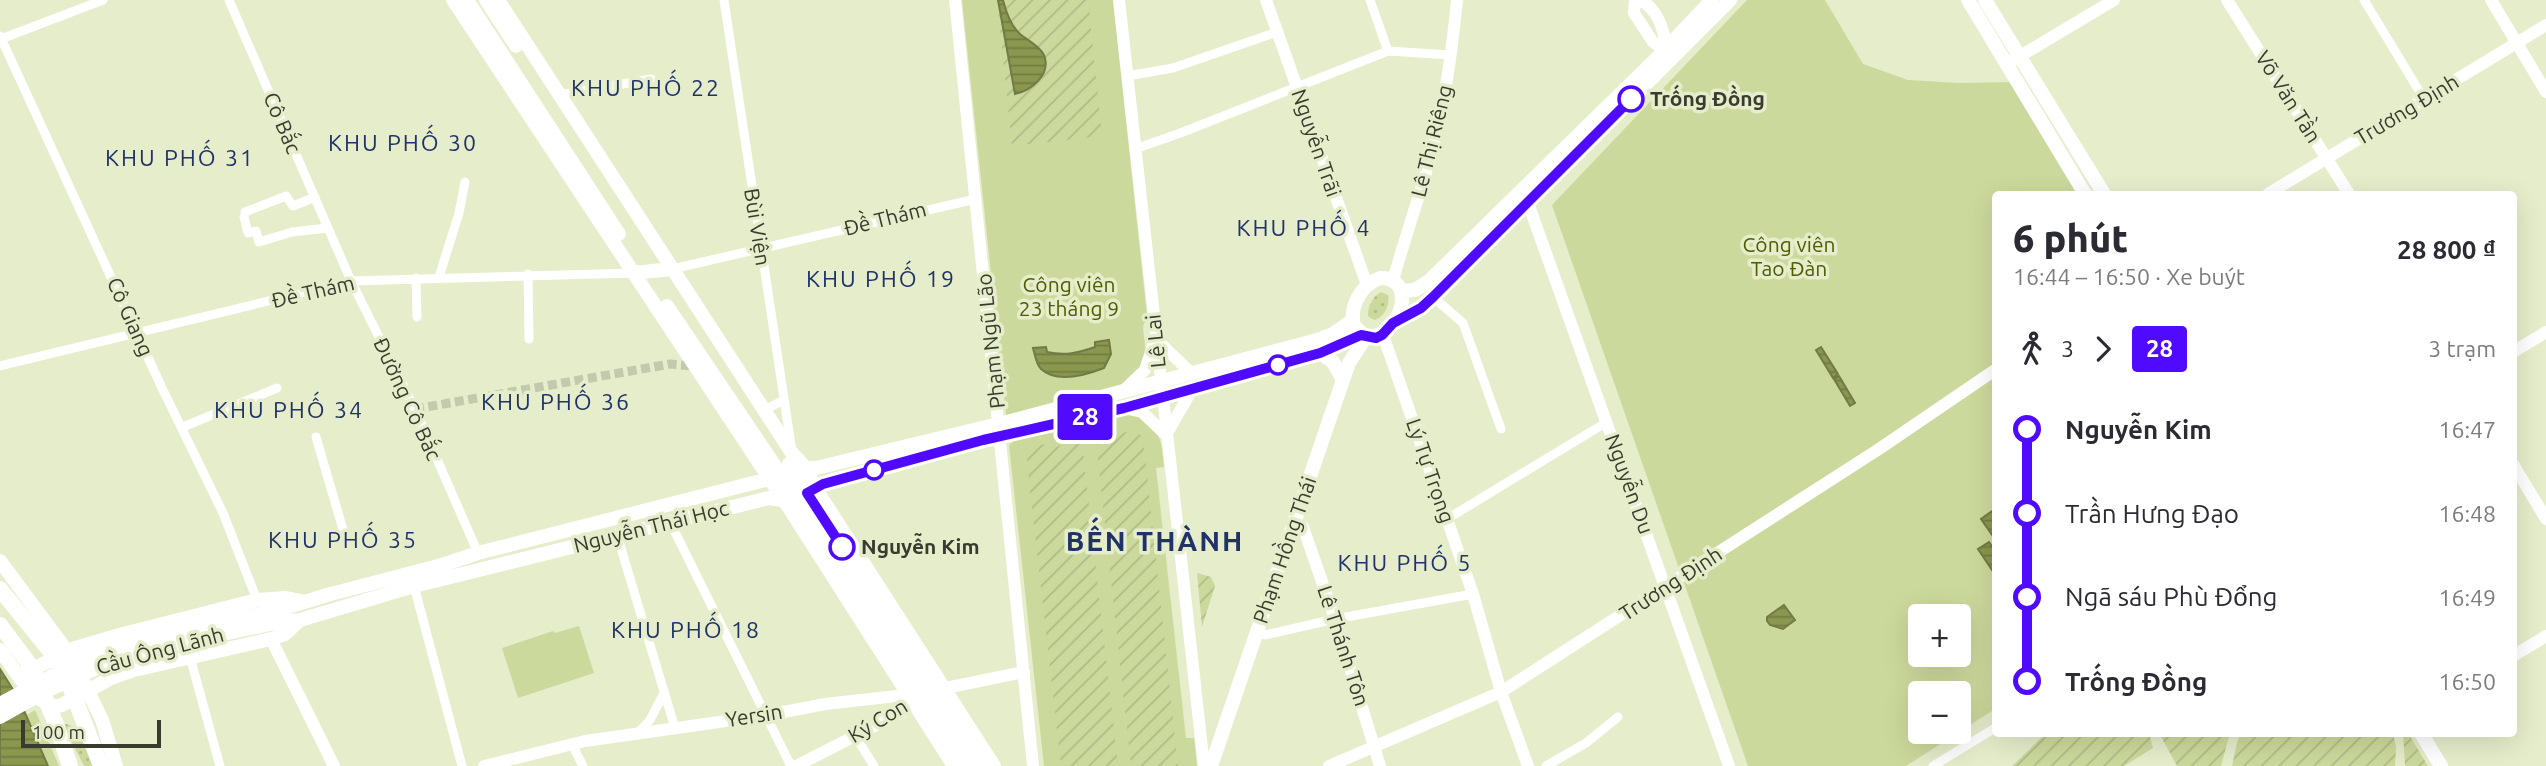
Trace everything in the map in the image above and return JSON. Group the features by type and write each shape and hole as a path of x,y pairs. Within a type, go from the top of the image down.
{"highway":[{"path":"0,589 62,654 81,701 101,766"},
{"path":"0,625 48,705 70,766"},
{"path":"56,724 81,701"}],"main road":[{"path":"486,0 500,10 761,413 792,453 787,474"},
{"path":"1000,430 1160,382 1193,381 1320,353 1371,336 1421,308 1528,203 1669,53 1712,0"},
{"path":"1371,336 1356,330 1353,320 1354,305 1367,285 1380,278 1415,290 1429,281 1669,53 1730,0"},
{"path":"1968,0 2102,191"},
{"path":"1985,0 2012,61 2083,191"},
{"path":"463,3 734,416 787,474 800,495 825,503"},
{"path":"532,109 555,97"},
{"path":"639,272 667,269"},
{"path":"1393,323 1401,308 1397,285"},
{"path":"1000,430 1124,408 1162,397 1193,381 1333,334 1353,320"},
{"name":"Phạm Hồng Thái","path":"1221,766 1343,380 1349,363 1371,336"},
{"name":"Phạm Hồng Thái","path":"1211,766 1303,527 1358,366 1371,336"},
{"path":"1320,353 1333,362 1343,380"},
{"path":"761,413 787,474 895,642 966,766"},
{"name":"Nguyễn Thái Học","path":"26,672 86,645 257,600 286,598 303,602 478,553 787,474 1000,430"},
{"name":"Nguyễn Thái Học","path":"291,616 769,498 800,495 831,481 1000,430"},
{"path":"831,481 825,503 827,536 895,642 924,694 954,766"},
{"path":"614,519 617,535"},
{"path":"0,561 55,634 62,654"},
{"name":"Nguyễn Thái Học","path":"48,705 55,707 81,701 111,678 134,670 285,634 291,616 303,602"},
{"name":"Cầu Ông Lãnh","path":"0,704 82,660 132,645 291,616"},
{"name":"Cầu Ông Lãnh","path":"0,717 48,690 112,661 291,616"},
{"path":"55,634 86,645"},
{"path":"123,634 134,670"},
{"path":"0,650 26,672"},
{"path":"111,678 105,689 102,720 117,766"},
{"path":"924,694 980,766"},
{"path":"924,694 994,766"},
{"path":"81,701 102,720"},
{"path":"2423,737 2441,766"}],"street":[{"path":"1,37 103,0"},
{"name":"Cô Bắc","path":"229,0 336,245"},
{"name":"Bùi Viện","path":"724,0 792,453"},
{"name":"Phạm Ngũ Lão","path":"955,0 1033,766"},
{"name":"Lê Lai","path":"1119,0 1204,766"},
{"name":"Nguyễn Trãi","path":"1266,0 1367,285"},
{"path":"1370,0 1388,51"},
{"name":"Lê Thị Riêng","path":"1397,285 1431,155 1451,55 1457,0"},
{"path":"1635,0 1634,13 1653,43 1669,53"},
{"path":"1640,0 1647,3 1666,34 1669,53"},
{"path":"2012,61 2114,0"},
{"name":"Võ Văn Tần","path":"2227,0 2347,191"},
{"path":"2364,0 2424,99"},
{"path":"2491,0 2546,92"},
{"name":"Trương Định","path":"2273,191 2546,25"},
{"path":"1127,76 1173,68 1277,32"},
{"name":"Cô Giang","path":"1,37 233,535 257,600"},
{"path":"1135,149 1388,51 1451,55"},
{"path":"555,97 651,79"},
{"path":"439,277 459,213 465,182"},
{"path":"315,197 293,206 286,197 245,215 248,233 256,231 259,242 292,232 328,228"},
{"name":"Ðề Thám","path":"667,269 976,199"},
{"name":"Nguyễn Du","path":"1528,203 1729,766"},
{"name":"Đường Cô Bắc","path":"336,245 415,410 478,553"},
{"name":"Ðề Thám","path":"0,366 351,281 639,272"},
{"path":"528,274 529,339"},
{"path":"416,278 417,317"},
{"path":"1433,297 1464,323 1501,429"},
{"path":"2517,350 2546,332"},
{"name":"Lý Tự Trọng","path":"1371,336 1447,519 1528,766"},
{"path":"1124,408 1142,412 1166,436 1193,381 1155,338"},
{"path":"1123,391 1145,370 1155,338"},
{"name":"Trương Định","path":"1329,766 1502,692 1992,372"},
{"path":"183,427 277,388"},
{"path":"761,413 784,400"},
{"path":"1447,519 1607,422"},
{"path":"316,437 344,533"},
{"path":"2517,471 2546,519"},
{"path":"670,522 794,766"},
{"name":"Lê Thánh Tôn","path":"1303,527 1335,619 1380,766"},
{"path":"617,535 675,728"},
{"path":"414,586 462,766"},
{"path":"1261,634 1473,594"},
{"path":"2517,654 2546,636"},
{"path":"271,639 334,766"},
{"path":"190,657 220,766"},
{"name":"Yersin","path":"484,766 572,744 825,704 924,694 1024,673"},
{"path":"637,734 650,720 664,693"},
{"name":"Ký Con","path":"794,766 902,712 924,694"},
{"path":"1546,766 1586,743 1618,716"},
{"path":"1933,766 1992,730"},
{"path":"856,737 874,766"},
{"path":"572,744 583,766"}],"green space":[{"name":"Công viên 23 tháng 9","path":"962,0 1113,0 1147,316 1143,327 1146,355 1144,366 1122,384 1006,415"},
{"path":"997,0 1088,0 1102,136 1012,146"},
{"name":"Công viên Tao Đàn","path":"1747,0 1825,0 1863,64 1908,80 2018,82 2081,191 1992,191 1992,711 1971,724 1971,681 1908,681 1908,744 1940,744 1906,766 1748,766 1552,205"},
{"path":"1381,292 1388,295 1387,307 1381,317 1374,320 1368,316 1369,309 1373,299"},
{"path":"1131,413 1151,428 1159,437 1162,446 1164,467 1156,468 1186,738 1194,738 1197,766 1044,766 1009,445 1014,441"},
{"path":"1133,430 1143,437 1178,766 1131,766 1096,441 1116,438 1116,435"},
{"path":"1082,443 1118,766 1061,766 1030,490 1026,448 1044,444 1045,447"},
{"path":"1197,573 1211,577 1215,586 1202,627"},
{"path":"579,626 594,673 518,698 502,648 553,631 555,633"},
{"path":"35,710 59,766 48,766 27,715"},
{"path":"67,724 77,731 93,766 84,766 63,725"},
{"path":"2042,737 2150,737 2153,748 2124,766 2012,766"},
{"path":"2161,737 2229,737 2221,766 2177,766"},
{"path":"2239,737 2394,737 2395,766 2232,766"},
{"path":"2403,737 2410,737 2428,766 2405,766"}],"shaded area":[{"path":"998,0 1003,0 1014,27 1039,48 1046,62 1038,81 1015,94"},
{"path":"1109,340 1111,354 1104,368 1072,377 1055,376 1041,369 1033,348 1046,347 1047,352 1071,353 1095,347 1095,342"},
{"path":"1821,347 1838,374 1833,378 1816,350"},
{"path":"1839,376 1855,403 1850,406 1834,379"},
{"path":"1992,511 1992,535 1981,519"},
{"path":"1989,542 1992,546 1992,570 1978,549"},
{"path":"1784,605 1795,620 1783,629 1770,625 1767,617"},
{"path":"0,669 19,699 48,766 0,766"}],"tunnel":[{"path":"415,409 670,364 694,366"}],"bus line":[{"name":"28","path":"842,547 807,493 823,484 983,440 1124,408 1320,353 1361,335 1376,338 1382,335 1393,323 1421,308 1433,297 1631,99"}],"place":[{"name":"Trống Đồng","path":"1631,99"},
{"name":"Nguyễn Kim","path":"842,547"}],"district":[{"name":"KHU PHỐ 22","path":"646,88"},
{"name":"KHU PHỐ 30","path":"403,143"},
{"name":"KHU PHỐ 31","path":"180,158"},
{"name":"KHU PHỐ 4","path":"1304,228"},
{"name":"KHU PHỐ 19","path":"881,279"},
{"name":"KHU PHỐ 36","path":"556,402"},
{"name":"KHU PHỐ 34","path":"289,410"},
{"name":"KHU PHỐ 35","path":"343,540"},
{"name":"BẾN THÀNH","path":"1155,541"},
{"name":"KHU PHỐ 5","path":"1405,563"},
{"name":"KHU PHỐ 18","path":"686,630"}]}
